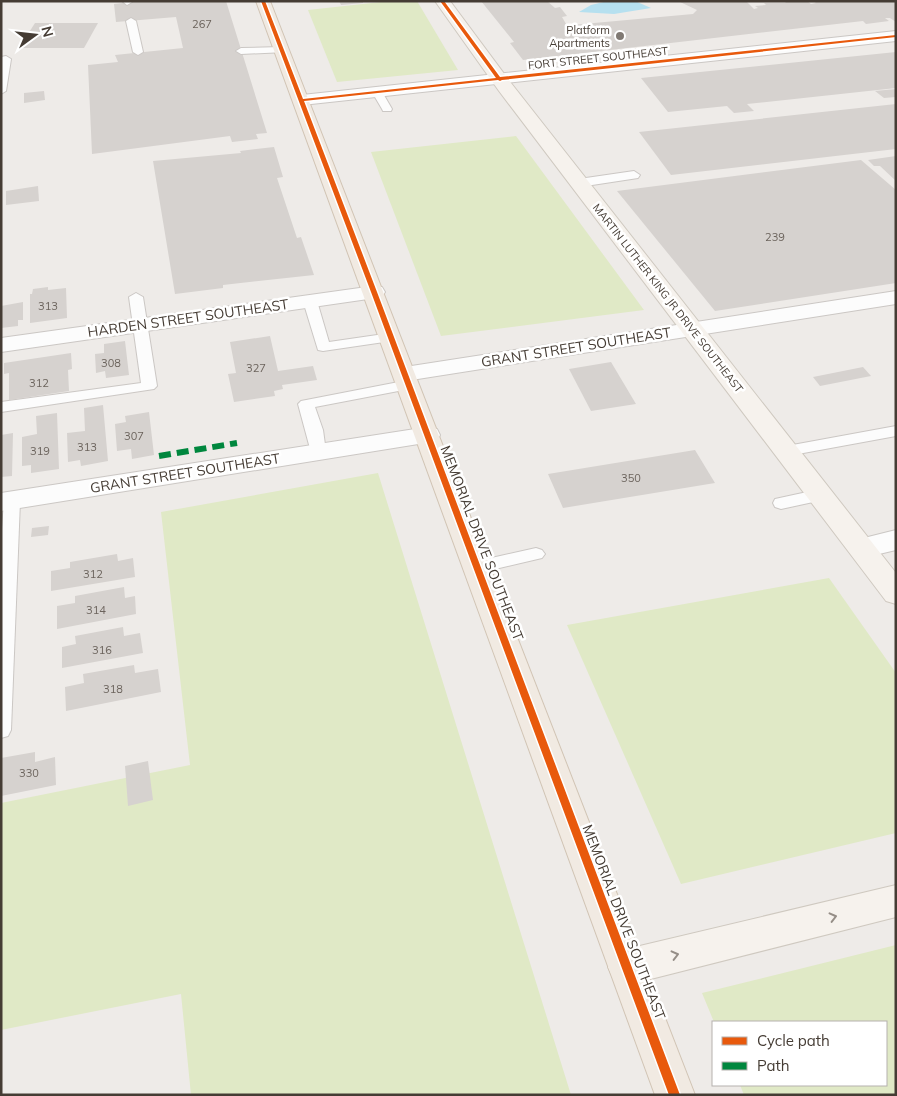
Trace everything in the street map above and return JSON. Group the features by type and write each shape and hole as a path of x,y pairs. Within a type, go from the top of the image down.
{"main road":[{"name":"MEMORIAL DRIVE SOUTHEAST","path":"263,1 275,51 302,100 675,1095"},
{"name":"MARTIN LUTHER KING JR DRIVE SOUTHEAST","path":"442,1 500,80 896,594"},
{"path":"627,967 896,901"}],"street":[{"name":"FORT STREET SOUTHEAST","path":"302,100 896,36"},
{"name":"HARDEN STREET SOUTHEAST","path":"1,345 374,292"},
{"name":"GRANT STREET SOUTHEAST","path":"407,380 692,329 896,297"},
{"name":"GRANT STREET SOUTHEAST","path":"6,501 428,435"},
{"path":"862,548 896,540"}],"lane":[{"path":"132,21 138,52"},
{"path":"242,55 263,56 275,51"},
{"path":"1,90 4,60"},
{"path":"377,92 387,109"},
{"path":"579,182 634,175"},
{"path":"1,407 148,386 136,297"},
{"path":"310,301 323,347 391,337"},
{"path":"318,452 315,430 306,404 407,380"},
{"path":"787,451 896,431"},
{"path":"781,503 821,495"},
{"path":"1,730 6,501"},
{"path":"478,567 536,554"}],"green space":[{"path":"390,1 417,1 458,70 337,82 308,10"},
{"path":"516,136 644,310 441,336 371,152"},
{"path":"378,473 571,1095 191,1095 181,994 1,1030 1,803 190,765 161,512"},
{"path":"829,578 896,673 896,833 681,884 567,625"},
{"path":"896,945 896,1095 744,1095 740,1086 887,1086 887,1021 714,1021 702,993"}],"water":[{"path":"608,1 635,1 651,8 614,14 579,12 591,5"}],"building":[{"path":"141,1 226,1 267,133 256,134 258,139 232,142 230,136 92,154 88,65 118,62 115,55 183,48 176,17 116,22 114,4"},
{"path":"339,1 363,1 363,3 341,5"},
{"name":"Platform Apartments","path":"481,1 547,1 555,8 560,7 567,16 562,17 569,29 573,28 572,25 693,14 697,10 678,1 746,1 754,9 758,8 755,6 766,5 764,3 786,3 784,1 807,1 811,4 816,3 813,1 896,1 896,22 890,18 885,18 889,21 866,24 863,21 523,60 510,43 514,42"},
{"path":"35,23 98,23 84,48 19,48"},
{"path":"896,52 896,88 747,104 754,111 734,113 727,106 668,112 641,78"},
{"path":"896,89 896,97 884,98 875,91"},
{"path":"44,91 45,100 24,103 24,93"},
{"path":"896,104 896,149 671,175 639,132"},
{"path":"274,147 283,177 277,178 297,238 301,237 314,275 223,285 223,288 175,294 153,161 241,153 240,151"},
{"path":"896,156 896,181 880,166 874,166 868,160"},
{"path":"861,160 896,190 896,283 715,311 617,191"},
{"path":"38,186 39,201 6,205 6,191"},
{"path":"48,287 48,290 66,288 67,318 30,323 30,294 32,294 33,289"},
{"path":"23,302 23,320 18,320 18,326 1,328 1,306"},
{"path":"270,336 278,371 313,366 317,380 282,385 283,389 274,391 275,396 234,402 228,374 236,373 230,342"},
{"path":"125,341 129,375 106,378 105,371 96,373 95,354 104,353 104,344"},
{"path":"71,353 72,369 68,370 69,391 9,400 9,373 4,374 4,363"},
{"path":"611,362 636,404 591,411 569,369"},
{"path":"863,367 871,376 820,386 813,377"},
{"path":"103,405 108,461 81,466 80,460 68,462 67,433 85,431 84,408"},
{"path":"149,412 154,455 132,459 131,449 117,451 115,424 126,422 125,416"},
{"path":"57,413 59,469 31,473 31,465 22,466 22,437 37,434 36,416"},
{"path":"13,433 12,476 1,477 1,435"},
{"path":"695,450 715,483 563,508 548,474"},
{"path":"49,526 48,535 31,537 32,528"},
{"path":"117,554 118,561 133,558 135,577 51,591 51,571 70,568 70,562"},
{"path":"124,587 125,598 135,596 136,614 57,629 57,606 75,603 75,596"},
{"path":"123,627 124,636 140,633 143,653 62,668 62,647 76,644 75,636"},
{"path":"134,665 135,673 158,669 161,692 66,711 65,687 84,683 83,674"},
{"path":"35,752 35,762 55,757 56,785 1,796 1,758"},
{"path":"148,761 153,800 128,806 125,766"}],"marked path":[{"path":"159,456 237,443"}],"cycle path":[{"path":"263,1 675,1095"},
{"path":"442,1 500,80"},
{"path":"302,100 896,36"}],"place":[{"name":"Platform Apartments","path":"620,36"}]}
